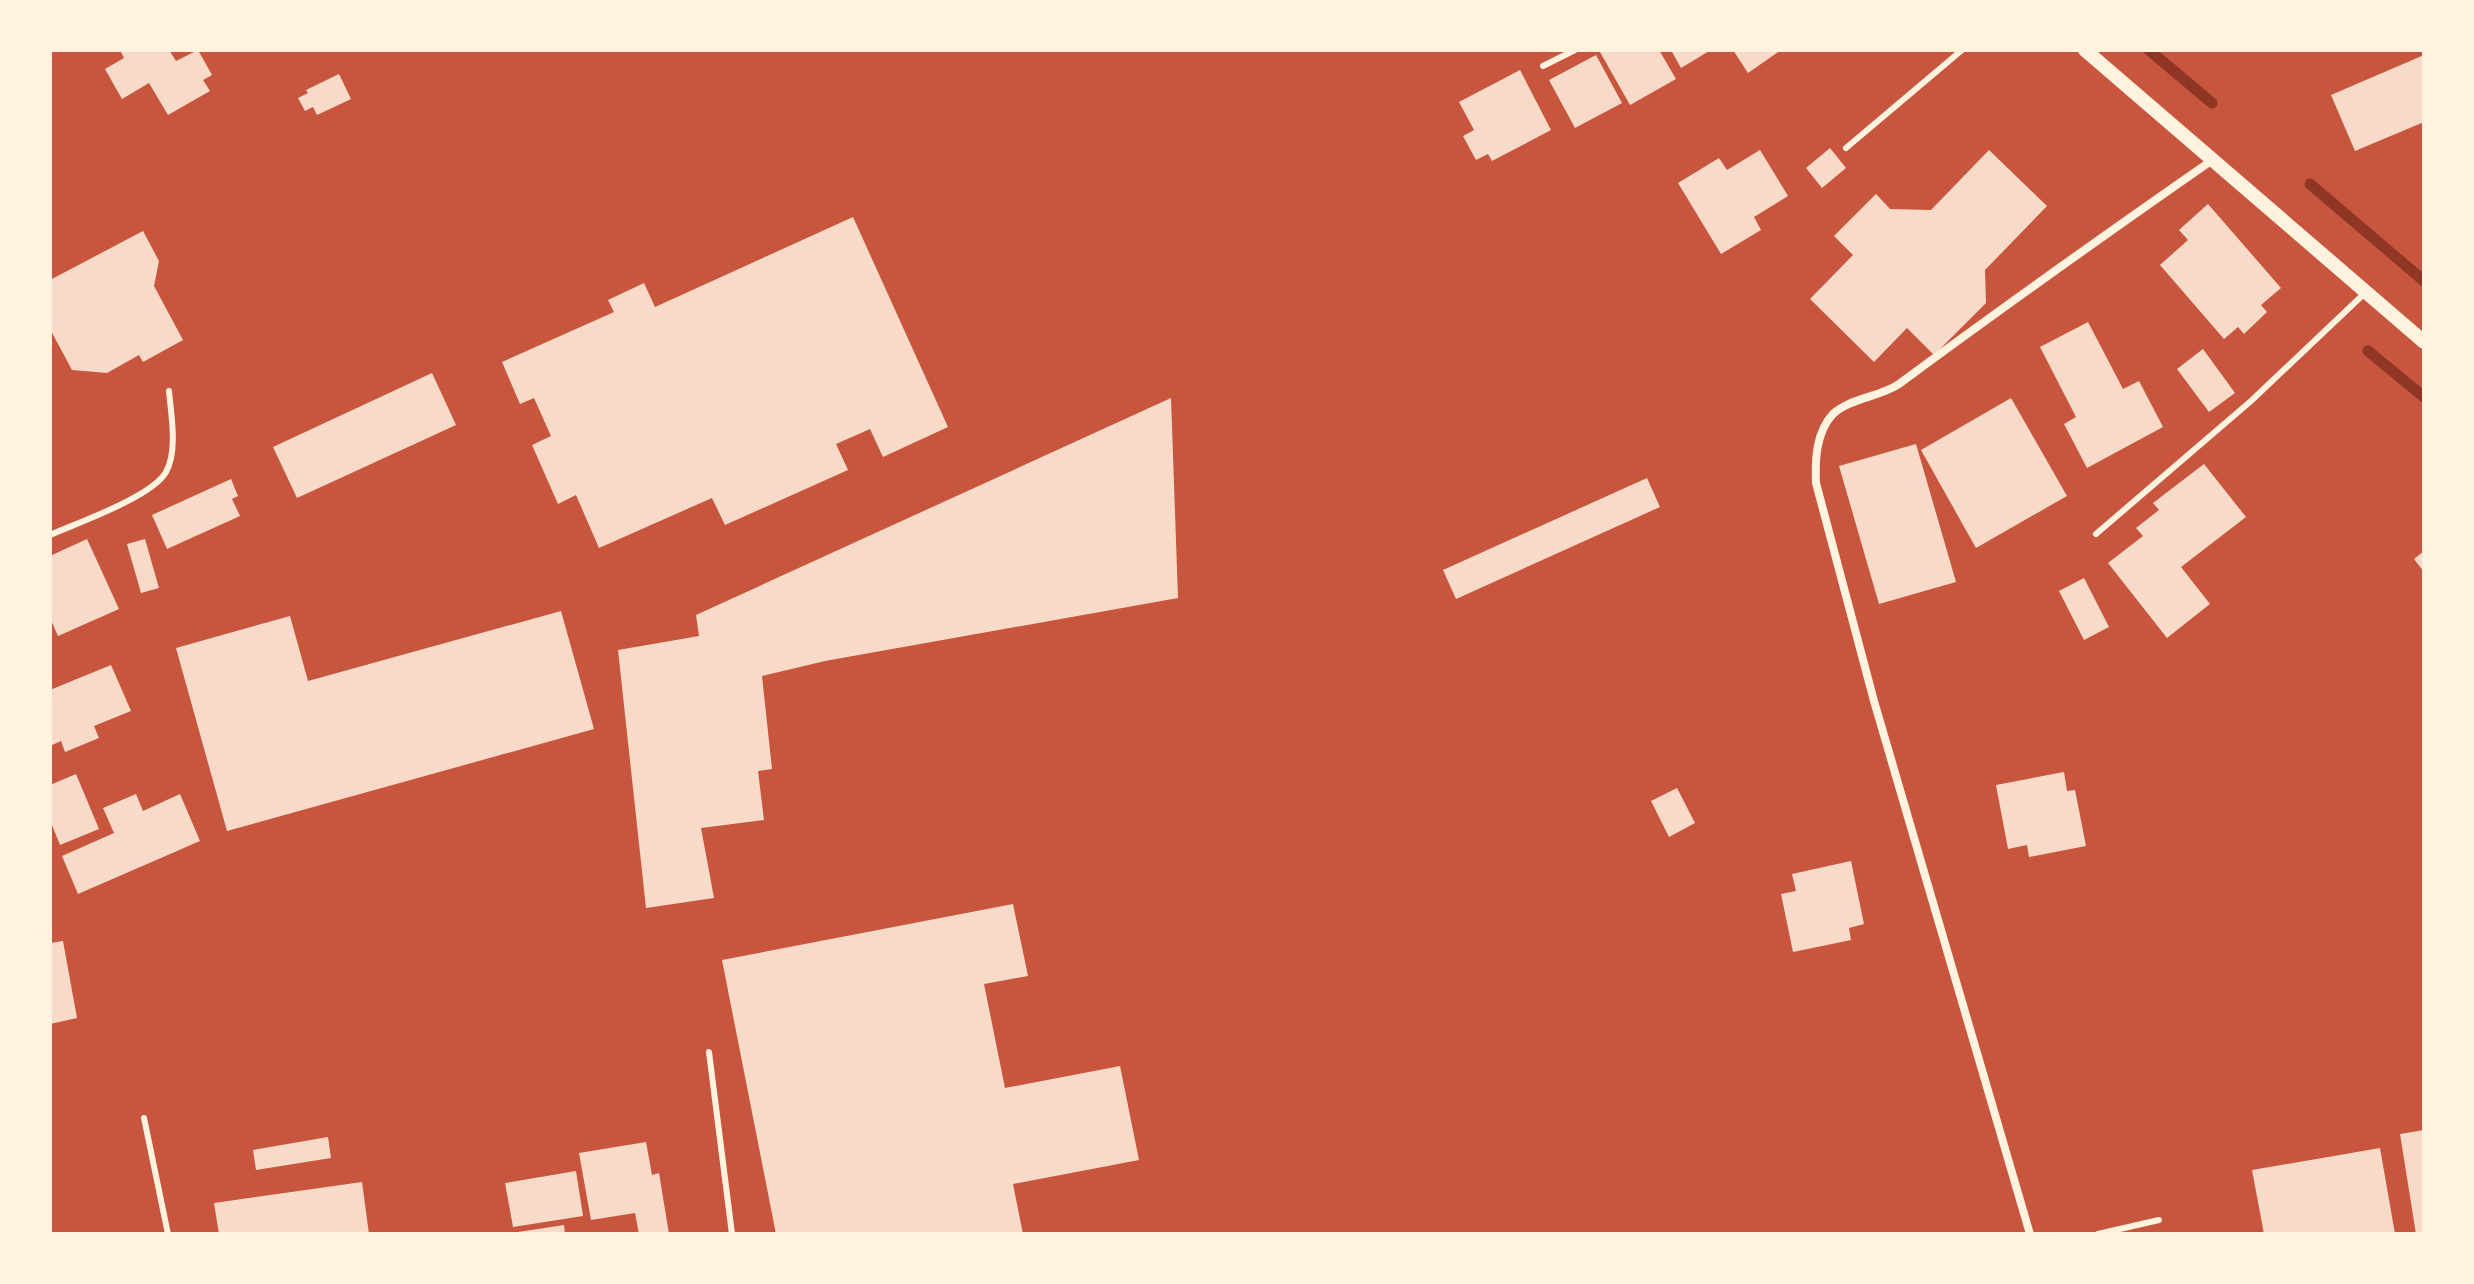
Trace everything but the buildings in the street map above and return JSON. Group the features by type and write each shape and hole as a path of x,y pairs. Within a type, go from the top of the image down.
{"street":[{"path":"2085,50 2424,342"},
{"path":"2030,1234 1870,686 1816,483 1815,460 1825,425 1839,409 1892,389 2211,161"}],"lane":[{"path":"1543,66 1575,50"},
{"path":"1846,148 1962,50"},
{"path":"2096,534 2251,401 2366,292"},
{"path":"50,535 142,494 166,473 173,441 169,391"},
{"path":"709,1052 732,1234"},
{"path":"144,1118 168,1234"},
{"path":"2098,1234 2159,1220"}],"waterway":[{"path":"2149,50 2212,103"},
{"path":"2310,184 2424,281"},
{"path":"2368,351 2424,397"}]}
